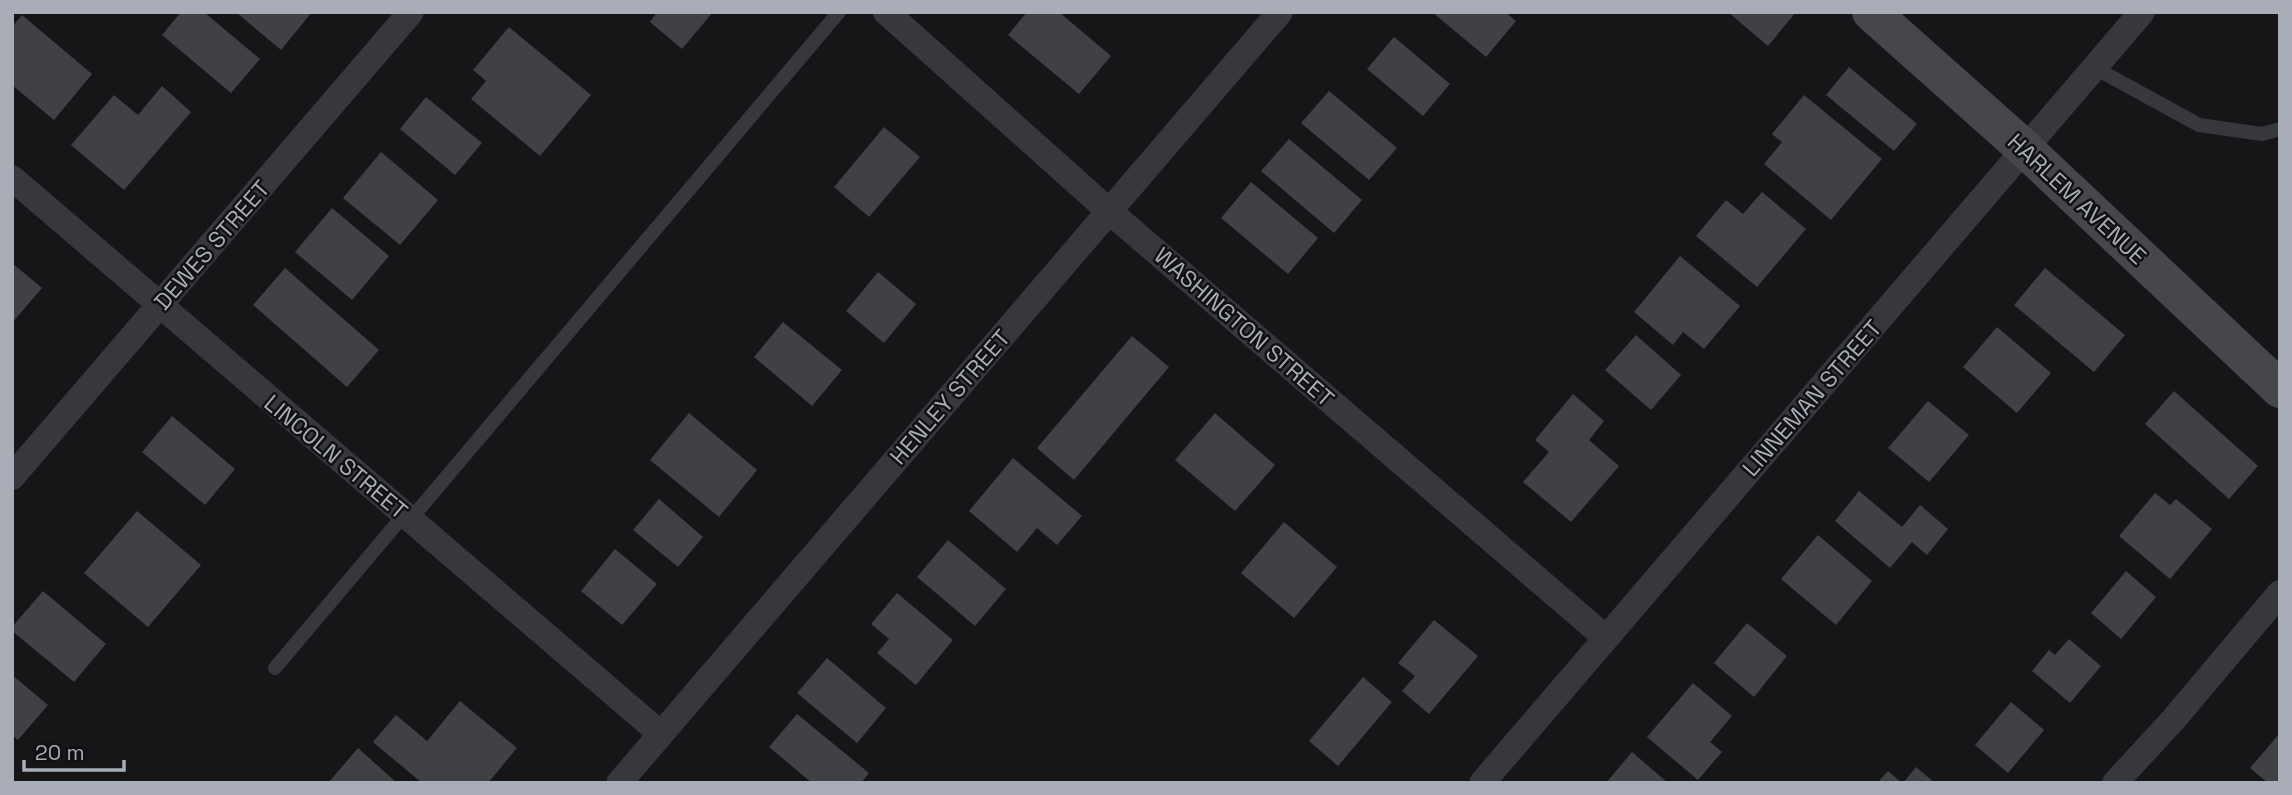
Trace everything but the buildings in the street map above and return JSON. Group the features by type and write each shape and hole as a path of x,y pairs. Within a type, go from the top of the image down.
{"main road":[{"name":"HARLEM AVENUE","path":"1871,12 2025,149 2280,389"}],"street":[{"name":"DEWES STREET","path":"12,477 411,12"},
{"name":"WASHINGTON STREET","path":"886,12 1109,211 1606,638"},
{"name":"HENLEY STREET","path":"620,783 1280,12"},
{"name":"LINNEMAN STREET","path":"1482,783 2142,12"},
{"name":"LINCOLN STREET","path":"12,178 661,734"},
{"path":"2115,783 2173,720 2280,593"}],"lane":[{"path":"275,668 839,12"},
{"path":"2095,68 2199,125 2262,134 2280,129"}]}
